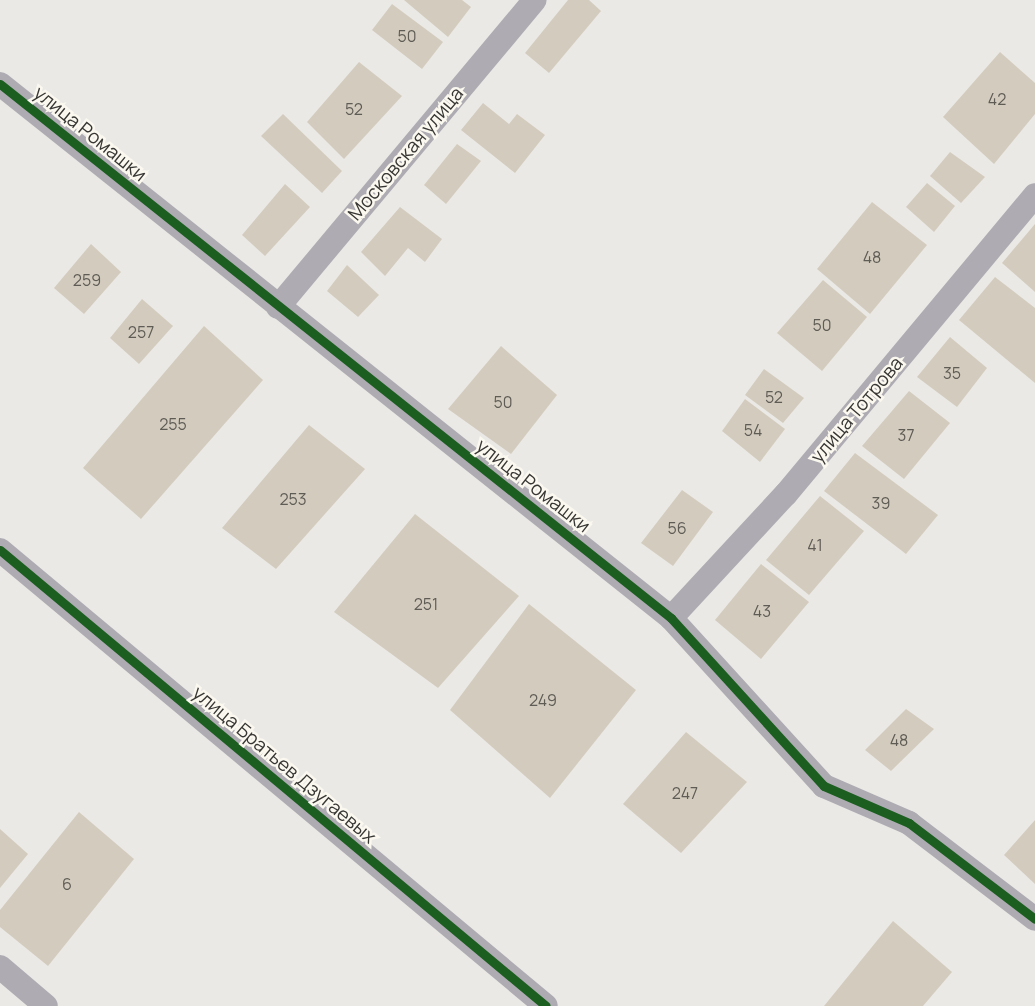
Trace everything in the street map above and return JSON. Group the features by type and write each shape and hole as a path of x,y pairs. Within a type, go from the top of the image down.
{"street":[{"name":"Московская улица","path":"278,307 535,0"},
{"name":"улица Ромашки","path":"0,84 671,618 824,786 909,823 1035,919"},
{"name":"улица Тотрова","path":"671,618 786,495 1035,195"},
{"name":"улица Братьев Дзугаевых","path":"0,550 547,1006"},
{"path":"0,967 46,1006"}],"building":[{"path":"404,0 462,0 471,7 448,37"},
{"path":"568,0 589,0 601,11 549,73 525,53"},
{"path":"392,4 443,42 422,69 372,30"},
{"path":"1000,52 1035,83 1035,114 994,164 943,117"},
{"path":"359,62 402,96 344,159 307,122"},
{"path":"483,103 509,124 517,114 545,135 515,173 461,130"},
{"path":"283,114 342,171 322,193 261,136"},
{"path":"457,144 481,161 446,204 424,185"},
{"path":"950,152 985,177 961,203 930,176"},
{"path":"927,183 955,206 934,232 906,207"},
{"path":"285,184 310,207 265,256 242,235"},
{"path":"872,202 927,245 870,314 817,269"},
{"path":"400,207 442,239 425,262 408,248 385,276 361,252"},
{"path":"1035,224 1035,292 1002,263"},
{"path":"91,244 121,272 84,314 54,288"},
{"path":"347,265 379,295 358,317 327,291"},
{"path":"995,277 1035,308 1035,383 959,320"},
{"path":"823,280 867,317 822,371 777,333"},
{"path":"142,299 173,326 139,364 110,338"},
{"path":"204,326 263,380 141,519 83,468"},
{"path":"950,337 987,368 957,407 917,377"},
{"path":"501,346 557,395 511,454 448,409"},
{"path":"764,369 804,398 783,423 745,395"},
{"path":"909,391 950,423 904,479 862,446"},
{"path":"745,399 785,429 760,462 722,431"},
{"path":"309,425 365,469 276,569 222,528"},
{"path":"855,453 938,515 906,554 824,491"},
{"path":"682,490 713,512 673,566 641,543"},
{"path":"820,496 864,531 809,595 766,560"},
{"path":"415,514 519,596 438,688 334,612"},
{"path":"761,564 809,602 761,659 715,620"},
{"path":"529,604 636,690 550,798 450,710"},
{"path":"906,709 934,729 891,771 865,750"},
{"path":"686,732 747,782 681,853 623,804"},
{"path":"79,812 134,859 48,966 0,927 0,910"},
{"path":"1035,820 1035,884 1004,855"},
{"path":"0,829 28,854 0,888"},
{"path":"893,921 952,972 923,1006 824,1006"}],"cycle path":[{"path":"0,84 671,618 824,786 909,823 1035,919"},
{"path":"0,550 546,1006"}]}
